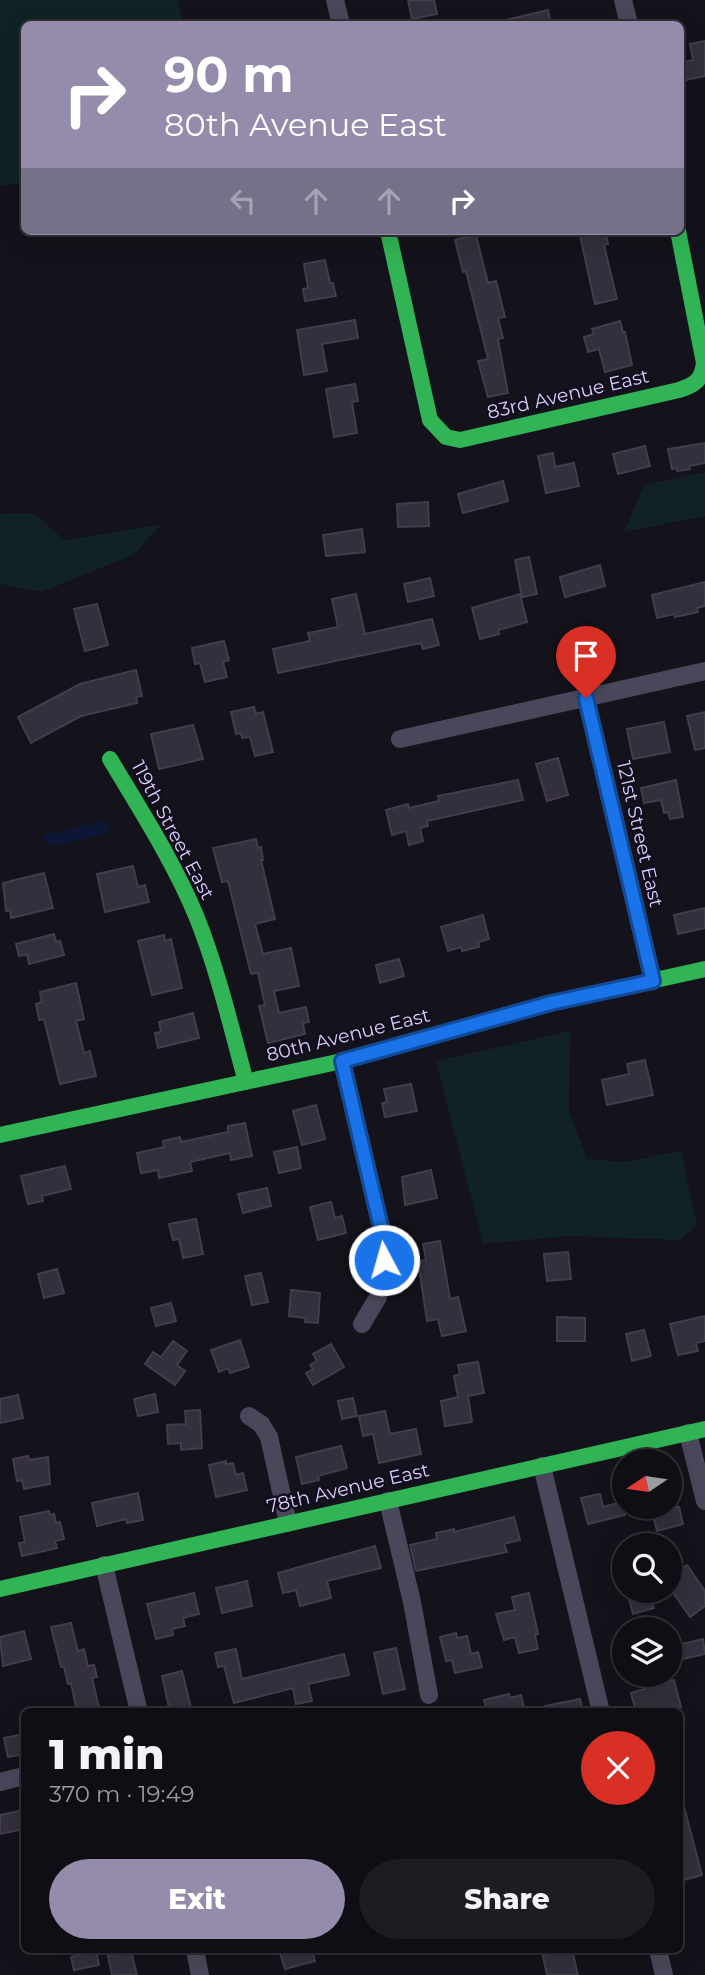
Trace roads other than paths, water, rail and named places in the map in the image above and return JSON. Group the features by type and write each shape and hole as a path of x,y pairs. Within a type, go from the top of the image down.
{"street":[{"path":"335,0 340,21"},
{"path":"623,0 628,21"},
{"name":"83rd Avenue East","path":"389,235 430,421 446,437 460,440 679,390 698,383 703,376"},
{"path":"679,235 704,363 703,376"},
{"path":"400,739 705,671"},
{"name":"121st Street East","path":"586,698 653,981"},
{"name":"119th Street East","path":"110,759 170,861 196,917 214,964 246,1082"},
{"name":"80th Avenue East","path":"0,1135 342,1061 551,1003 705,969"},
{"path":"342,1061 383,1236 383,1280 378,1297 362,1324"},
{"path":"249,1416 261,1424 269,1437 288,1523"},
{"path":"697,1431 705,1501"},
{"name":"78th Avenue East","path":"0,1589 697,1431"},
{"path":"542,1466 600,1708"},
{"path":"387,1501 412,1602 429,1695"},
{"path":"104,1565 138,1708"},
{"path":"0,1782 21,1777"},
{"path":"196,1953 201,1975"},
{"path":"659,1953 664,1975"}],"water":[{"path":"105,820 111,830 105,834 56,845 48,845 44,840 44,835"}]}
